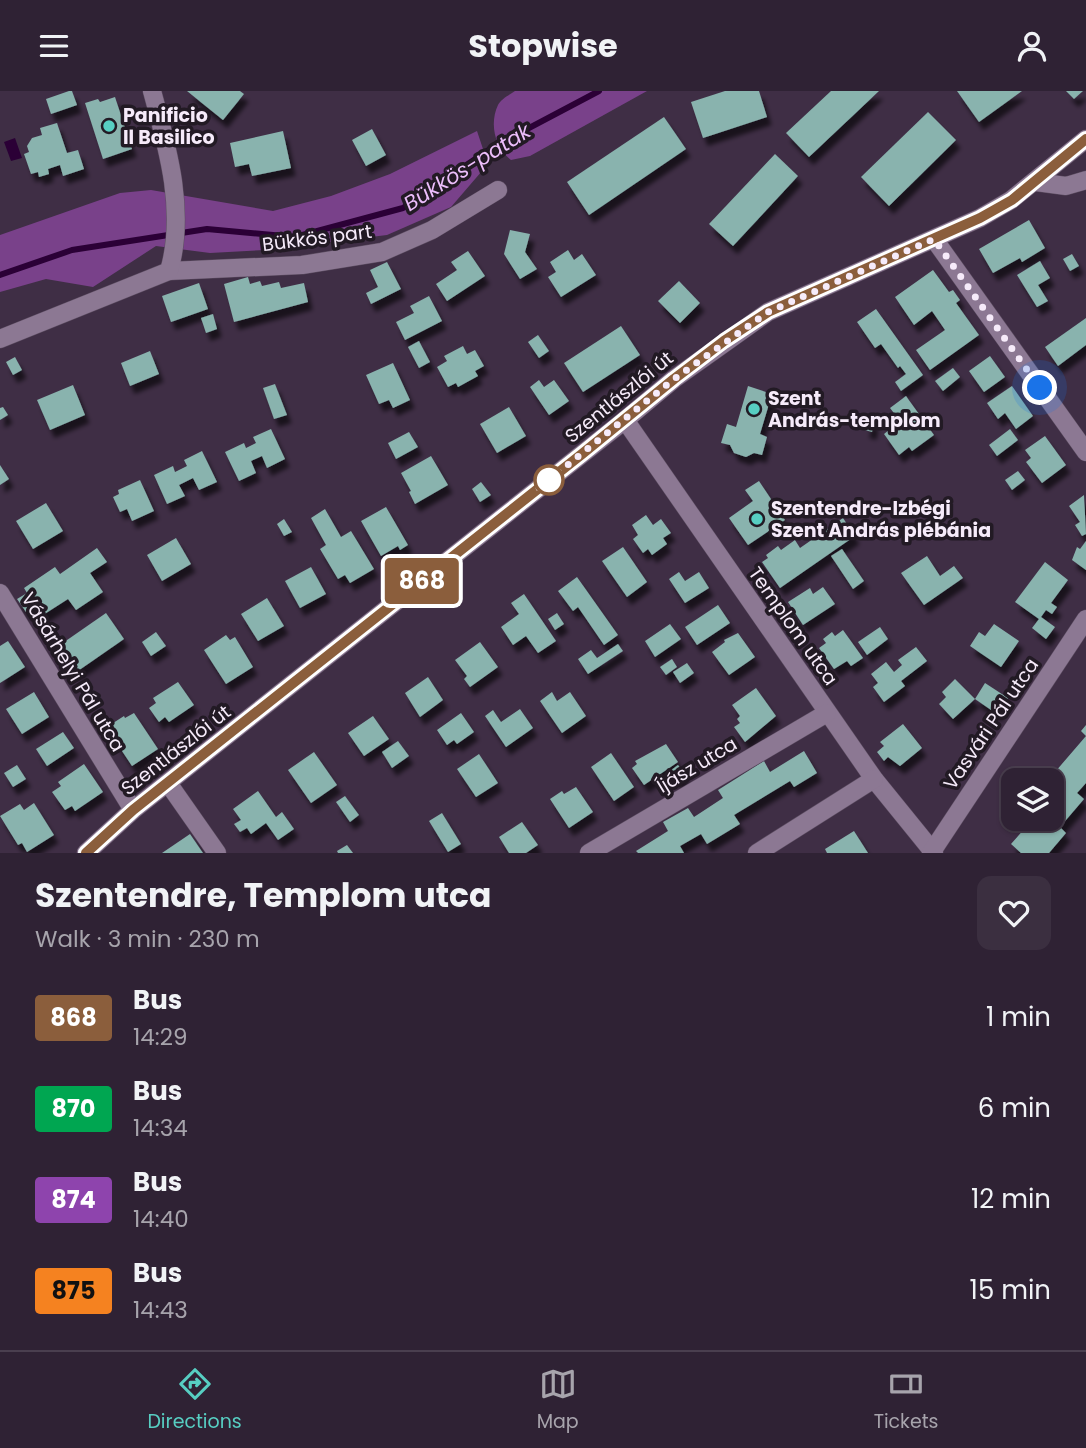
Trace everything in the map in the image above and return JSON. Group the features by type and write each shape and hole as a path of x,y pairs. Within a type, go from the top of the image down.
{"street":[{"path":"152,91 174,184 174,252 169,271"},
{"name":"Szentlászlói út","path":"86,853 133,810 674,379 768,312 980,218 1012,200 1086,139"},
{"path":"1036,182 1066,186 1086,180"},
{"name":"Bükkös part","path":"0,339 169,271 302,265 382,252 432,230 498,190"},
{"path":"934,239 1086,452"},
{"name":"Templom utca","path":"625,420 827,713 932,853"},
{"name":"Vásárhelyi Pál utca","path":"0,593 133,810"},
{"name":"Vasvári Pál utca","path":"932,853 1086,619"},
{"name":"Íjász utca","path":"589,853 827,713"},
{"path":"757,853 874,779"},
{"path":"168,783 217,853"}],"shaded area":[{"path":"515,91 647,91 530,156 511,160 497,142 494,120 499,103"},
{"path":"477,131 488,164 451,207 387,235 265,250 210,253 156,246 93,287 46,279 0,292 0,235 120,193 151,190 273,211 331,196 390,174"},
{"path":"15,138 22,158 11,161 4,142"}],"building":[{"path":"72,91 77,105 51,114 46,99"},
{"path":"187,91 240,91 244,94 223,120"},
{"path":"725,91 759,91 767,117 703,138 691,102"},
{"path":"831,91 879,91 809,157 786,133"},
{"path":"957,91 1022,91 979,122"},
{"path":"1066,91 1083,91 1074,99"},
{"name":"Panificio Il Basilico","path":"115,97 132,149 103,159 85,103"},
{"path":"928,112 956,140 889,206 861,177"},
{"path":"664,117 686,149 589,215 567,182"},
{"path":"57,123 67,153 78,150 84,169 63,176 60,165 48,169 49,174 39,177 38,172 31,174 24,154 29,152 27,146 32,138 42,135 40,128"},
{"path":"372,129 386,155 366,166 352,140"},
{"path":"283,131 291,168 252,176 249,164 235,167 230,143"},
{"path":"775,154 798,176 733,246 709,224"},
{"path":"1029,220 1045,248 1022,262 1020,258 993,273 979,249"},
{"path":"510,230 530,234 525,252 537,269 520,279 504,254"},
{"path":"568,250 574,260 582,254 596,275 561,297 548,277 556,272 550,262"},
{"path":"468,251 485,276 447,301 436,284 457,270 451,262"},
{"path":"1072,254 1079,266 1070,271 1063,259"},
{"path":"1040,261 1050,278 1038,285 1048,301 1037,307 1017,275"},
{"path":"387,262 401,289 371,304 366,293 378,287 370,270"},
{"path":"933,270 949,292 953,290 960,300 956,303 979,335 930,370 916,350 945,330 932,311 914,325 895,297"},
{"path":"248,277 250,284 260,281 262,286 279,282 281,288 304,283 308,302 234,322 224,284"},
{"path":"679,281 700,303 680,323 658,301"},
{"path":"199,283 208,309 171,322 162,296"},
{"path":"429,296 442,321 405,340 396,322 414,313 410,306"},
{"path":"876,309 923,375 901,391 895,382 906,374 900,366 898,368 881,344 875,348 857,322"},
{"path":"213,314 217,329 206,333 201,318"},
{"path":"1086,318 1086,345 1058,366 1045,347"},
{"path":"621,326 640,355 583,392 564,363"},
{"path":"538,335 549,351 539,358 528,342"},
{"path":"419,341 430,362 419,368 408,347"},
{"path":"463,346 467,354 475,350 484,366 475,371 478,376 458,387 456,383 448,387 437,367 447,361 444,356"},
{"path":"150,351 159,374 130,386 121,363"},
{"path":"990,356 1005,377 984,392 969,371"},
{"path":"15,357 22,370 13,375 6,362"},
{"path":"393,363 410,400 393,408 389,400 379,404 366,375"},
{"path":"953,368 960,377 943,391 935,381"},
{"path":"539,380 544,387 554,380 569,401 549,415 530,387"},
{"path":"275,384 287,415 274,419 263,388"},
{"path":"73,385 85,415 50,430 37,400"},
{"name":"Szent András-templom","path":"748,386 772,394 760,434 767,437 762,455 754,453 746,457 734,453 730,445 721,443 727,424 736,427"},
{"path":"1012,386 1033,416 1016,429 1005,413 998,419 987,403"},
{"path":"906,396 934,435 912,451 909,447 899,455 884,434 900,421 890,408"},
{"path":"3,407 8,415 0,420 0,408"},
{"path":"509,407 526,436 497,453 480,424"},
{"path":"867,420 874,421 872,432 865,430"},
{"path":"271,429 285,459 267,468 262,456 251,461 256,473 239,481 225,452 244,443 246,448 256,443 253,437"},
{"path":"1010,429 1018,440 997,456 989,445"},
{"path":"409,432 418,447 396,459 388,443"},
{"path":"1045,436 1066,465 1042,483 1026,462 1031,458 1025,450"},
{"path":"202,451 217,482 199,490 193,478 179,485 185,496 167,504 154,475 173,466 175,472 187,466 184,460"},
{"path":"431,456 448,485 415,504 401,473"},
{"path":"0,465 9,479 0,485"},
{"path":"1018,471 1025,480 1012,490 1005,480"},
{"path":"140,480 154,511 132,521 127,509 120,512 113,497 119,494 118,490"},
{"name":"Szentendre-Izbégi Szent András plébánia","path":"759,481 785,520 748,545 729,518 753,501 745,490"},
{"path":"481,482 491,495 480,502 472,489"},
{"path":"1084,495 1086,534 1082,536 1075,525 1080,522 1069,506"},
{"path":"46,503 63,531 33,549 16,521"},
{"path":"386,507 408,545 400,550 398,546 381,556 361,521"},
{"path":"325,509 341,537 351,531 374,569 350,583 345,575 338,579 320,549 326,545 311,518"},
{"path":"646,515 653,525 661,519 671,533 663,538 667,544 652,555 648,549 643,553 633,539 638,535 632,525"},
{"path":"843,518 855,536 780,588 762,562 768,558 766,555 778,546 781,550 795,540 800,548"},
{"path":"284,519 292,532 284,536 277,524"},
{"path":"176,538 191,564 162,581 147,555"},
{"path":"1086,541 1086,570 1072,560 1077,547 1080,549"},
{"path":"623,547 647,582 627,597 602,561"},
{"path":"97,548 107,562 90,573 103,592 76,610 68,599 43,615 36,605 26,612 17,599 27,593 24,588 55,567 60,574"},
{"path":"842,549 864,581 853,589 831,556"},
{"path":"927,556 940,576 954,566 963,578 924,605 901,573"},
{"path":"1045,562 1068,580 1051,603 1057,607 1052,614 1046,610 1041,617 1055,627 1046,639 1032,628 1039,619 1015,602"},
{"path":"311,567 326,594 300,608 285,581"},
{"path":"679,572 685,581 699,572 709,588 685,603 669,579"},
{"path":"577,577 618,635 604,645 578,607 573,611 558,591"},
{"path":"823,587 835,604 803,625 788,602 810,588 813,594"},
{"path":"524,594 556,641 538,653 526,636 513,645 501,627 519,614 511,603"},
{"path":"267,598 284,626 258,641 241,614"},
{"path":"718,605 730,623 697,645 685,627"},
{"path":"106,613 124,639 75,673 57,647"},
{"path":"557,613 564,624 555,630 548,619"},
{"path":"670,624 681,639 655,657 645,641"},
{"path":"994,624 1019,641 1001,667 970,646 979,632 985,636"},
{"path":"880,627 888,639 867,655 858,642"},
{"path":"843,630 863,658 851,666 847,661 834,669 819,648 826,643 823,639 832,632 835,636"},
{"path":"156,632 166,646 151,656 142,642"},
{"path":"738,633 755,657 729,675 712,652 725,642 724,640"},
{"path":"226,635 230,640 235,637 253,667 226,684 204,650"},
{"path":"8,641 25,667 0,683 0,646"},
{"path":"480,642 498,667 470,687 464,679 467,676 455,660"},
{"path":"618,644 623,651 588,674 578,659 591,650 597,658"},
{"path":"916,647 927,661 901,681 905,686 884,702 873,687 878,683 871,674 886,662 894,672 902,665 898,660"},
{"path":"672,659 677,667 666,675 660,667"},
{"path":"687,663 694,673 680,683 673,672"},
{"path":"428,677 443,700 420,717 405,693"},
{"path":"955,679 975,699 953,719 939,704 946,697 942,692"},
{"path":"178,682 194,705 169,722 165,717 159,722 149,708 156,703 153,698"},
{"path":"985,683 1008,698 997,714 975,699"},
{"path":"756,688 776,716 745,742 734,727 740,723 737,719 740,716 732,705"},
{"path":"34,692 49,717 22,734 6,709"},
{"path":"552,692 557,701 570,692 586,716 562,733 540,701"},
{"path":"520,709 533,728 506,747 485,716 493,710 501,722"},
{"path":"134,713 158,749 132,766 108,730 112,728 110,725"},
{"path":"461,713 474,732 457,744 454,740 447,745 437,730"},
{"path":"373,716 389,739 364,756 348,733"},
{"path":"903,724 922,748 900,766 888,757 884,761 877,752 884,746 880,742"},
{"path":"63,732 74,748 47,766 36,749"},
{"path":"1086,736 1086,783 1077,793 1084,799 1064,822 1064,768 1058,768"},
{"path":"398,741 409,756 392,768 382,752"},
{"path":"666,744 678,762 644,785 632,768 637,764 635,761"},
{"path":"804,751 817,773 794,787 790,781 734,815 740,824 707,844 701,834 680,846 684,853 636,851 668,831 663,822 688,808 694,817 723,798 718,790 764,761 770,772"},
{"path":"314,752 337,785 311,803 288,770"},
{"path":"611,753 634,787 614,801 591,767"},
{"path":"479,754 498,783 476,797 457,769"},
{"path":"84,764 103,792 75,811 72,806 65,810 52,792 61,786 58,782"},
{"path":"17,765 26,779 13,787 4,773"},
{"path":"678,765 685,775 677,781 670,771"},
{"path":"576,787 593,812 569,828 550,799 562,791 564,794"},
{"path":"258,791 276,817 282,812 294,829 278,840 266,823 251,834 247,828 240,832 234,824 241,820 233,809"},
{"path":"345,796 359,815 350,822 336,802"},
{"path":"34,803 54,835 27,852 22,843 18,845 0,816 20,804 24,810"},
{"path":"442,813 461,844 448,852 429,821"},
{"path":"522,822 538,845 526,853 509,853 499,837"},
{"path":"854,831 868,853 827,853 825,849"},
{"path":"1022,831 1066,833 1049,853 1021,853 1011,844"},
{"path":"190,834 203,853 162,853"},
{"path":"347,845 353,853 338,853 337,851"}],"waterway":[{"name":"Bükkös-patak","path":"0,275 72,250 207,229 295,237 403,208 493,147 599,91"}],"bus line":[{"name":"868","path":"86,853 133,810 724,341 768,312 980,218 1012,200 1086,139"}],"place":[{"name":"Panificio Il Basilico","path":"109,126"},
{"name":"Szent András-templom","path":"754,409"},
{"name":"Szentendre-Izbégi Szent András plébánia","path":"757,519"}],"route":[{"path":"549,480 539,488 674,379 768,312 934,239 1040,388"}]}
